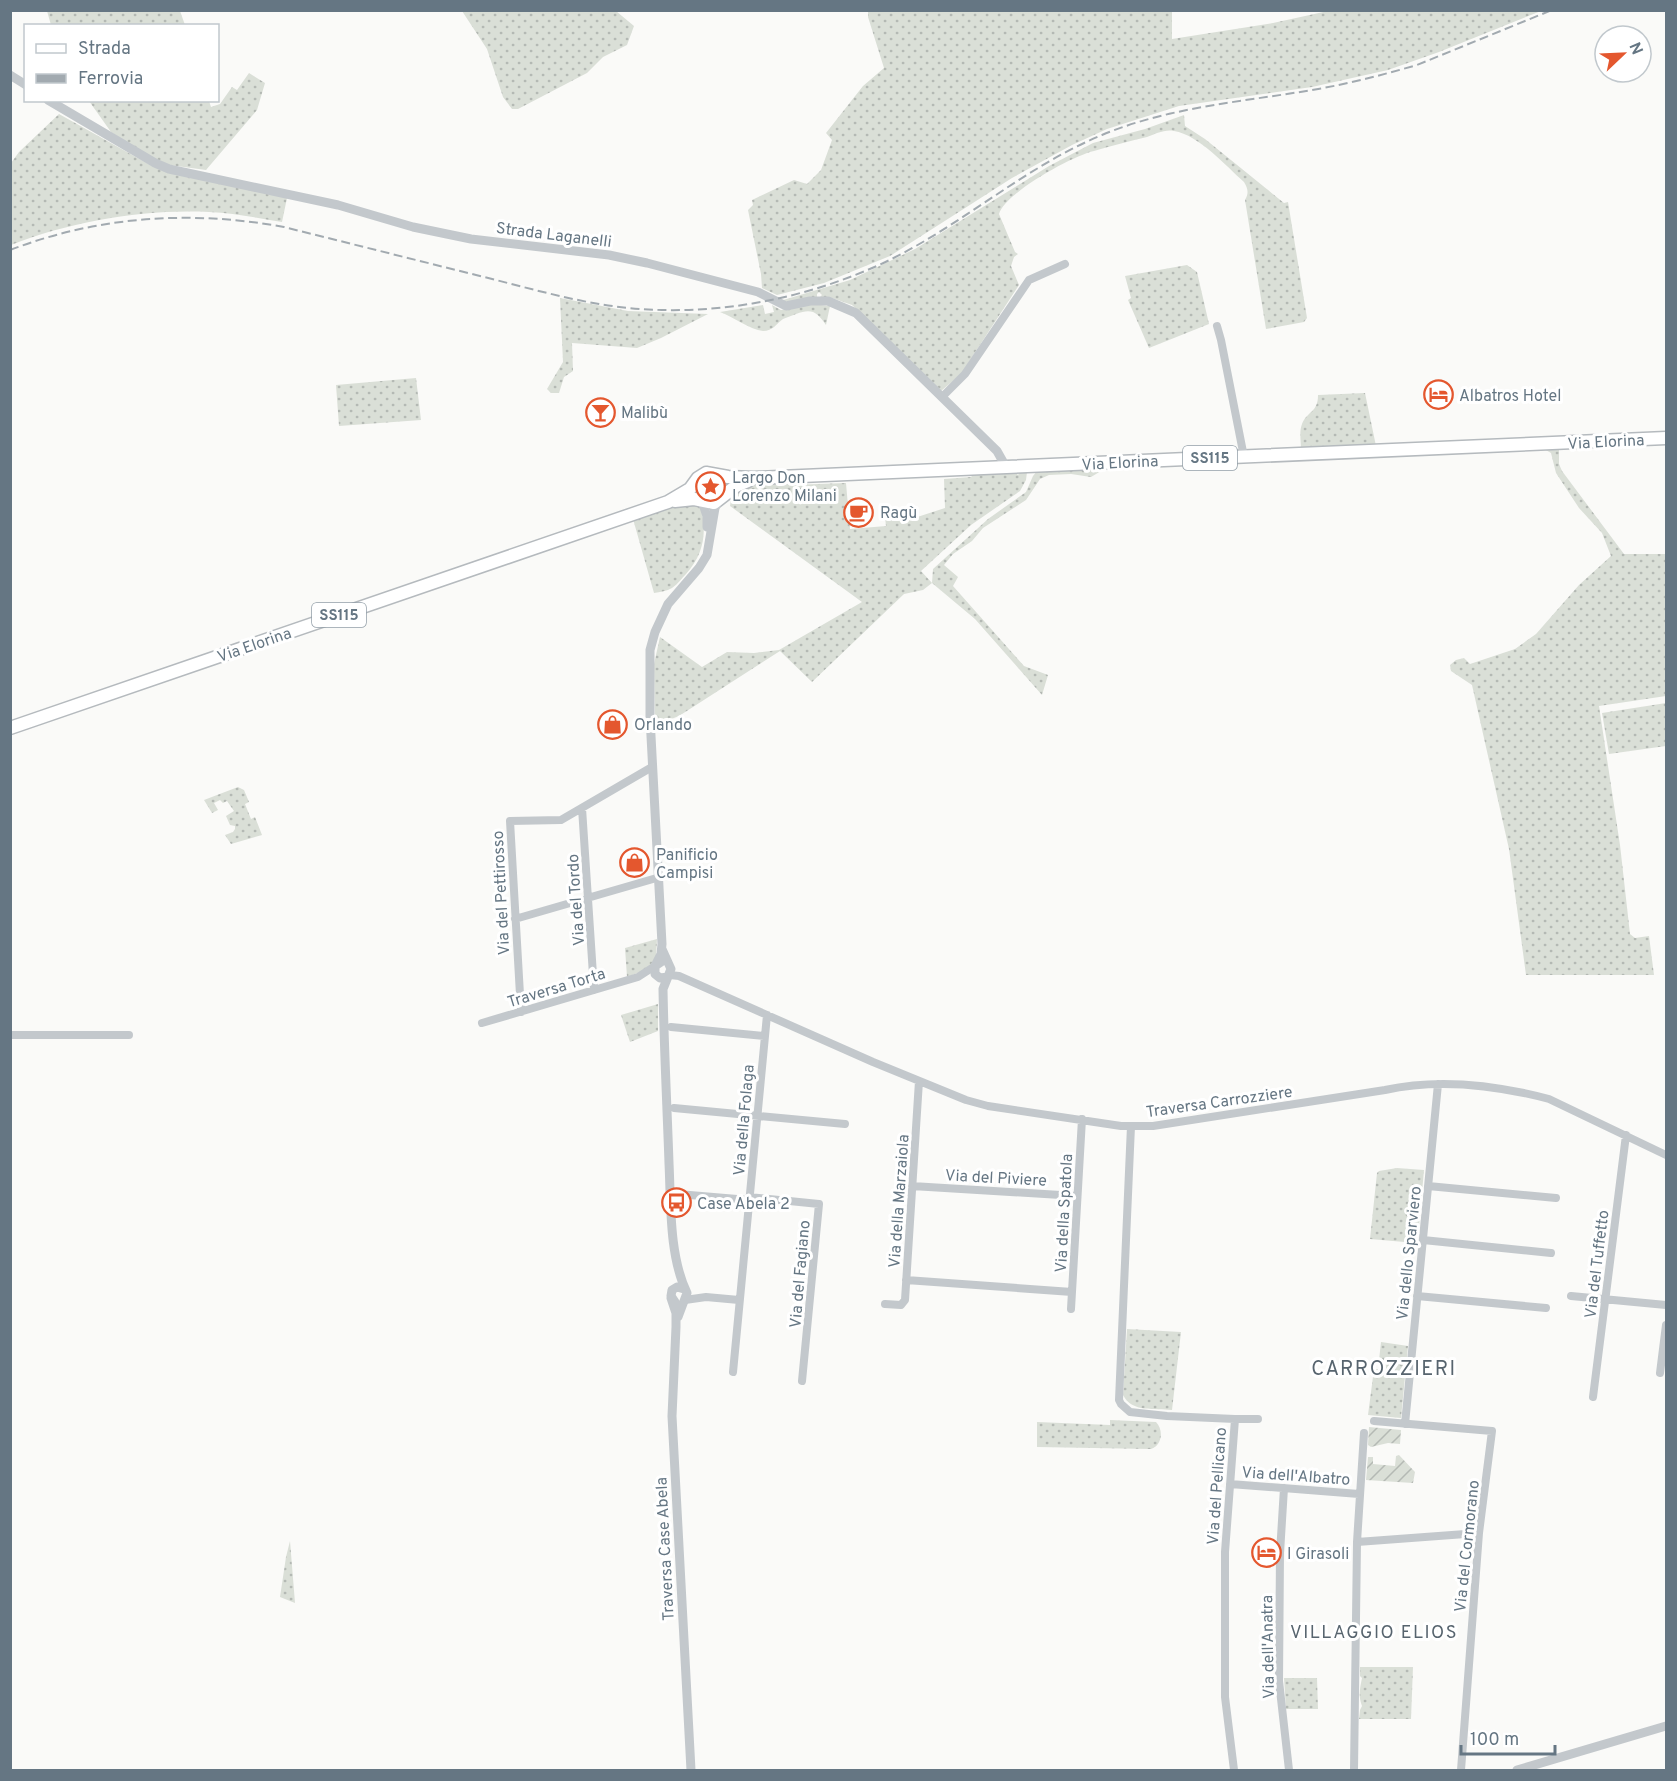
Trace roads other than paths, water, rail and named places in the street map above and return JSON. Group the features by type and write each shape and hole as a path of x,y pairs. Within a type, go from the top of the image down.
{"main road":[{"name":"Via Elorina","path":"720,476 754,478 1666,438"},
{"path":"668,502 690,489 698,478 706,473 720,476 725,484 721,498"},
{"path":"668,502 701,500 710,503 721,498 736,486 754,478"},
{"path":"696,482 695,492 701,500"},
{"name":"Via Elorina","path":"10,728 668,502"}],"street":[{"path":"10,75 24,84"},
{"name":"Strada Laganelli","path":"51,102 169,169 329,202 413,227 471,239 609,255 647,263 758,292 767,295 781,305 810,301 835,303 856,314 997,451 1006,467"},
{"path":"942,397 965,374 1029,279 1065,264"},
{"path":"1216,326 1221,340 1244,456"},
{"path":"676,1327 684,1295 676,1265 671,1196 663,989 656,971 662,947 660,877 652,767 650,650 655,632 668,604 703,562 708,548 715,508 721,498"},
{"path":"701,500 707,516 709,536"},
{"name":"Via del Pettirosso","path":"520,1012 510,821 561,820 652,767"},
{"name":"Via del Tordo","path":"582,808 594,990"},
{"path":"515,919 660,877"},
{"path":"662,947 671,972 663,989"},
{"path":"656,971 661,962 671,972"},
{"path":"656,971 663,978 671,972"},
{"name":"Traversa Torta","path":"482,1023 656,971"},
{"name":"Traversa Carrozziere","path":"671,972 919,1082 988,1106 1131,1126 1153,1126 1412,1084 1495,1088 1549,1099 1666,1155"},
{"name":"Via della Folaga","path":"733,1372 767,1015"},
{"path":"671,1027 765,1036"},
{"path":"10,1035 129,1035"},
{"name":"Via della Marzaiola","path":"885,1304 901,1305 905,1300 919,1082"},
{"name":"Via dello Sparviero","path":"1405,1424 1438,1084"},
{"path":"674,1108 844,1124"},
{"name":"Via della Spatola","path":"1071,1309 1082,1119"},
{"name":"Via del Pellicano","path":"1131,1126 1120,1404 1130,1412 1235,1419 1225,1552 1225,1697 1234,1770"},
{"name":"Via del Tuffetto","path":"1593,1397 1626,1135"},
{"name":"Via del Piviere","path":"912,1186 1077,1196"},
{"path":"1428,1186 1556,1198"},
{"name":"Via del Fagiano","path":"678,1194 819,1204 802,1381"},
{"path":"1423,1240 1551,1253"},
{"path":"676,1265 672,1294 676,1327"},
{"path":"906,1280 1072,1292"},
{"path":"672,1294 677,1287 684,1295 739,1300"},
{"path":"672,1294 676,1302 684,1295"},
{"path":"1417,1296 1546,1308"},
{"path":"1571,1296 1666,1305"},
{"path":"1660,1372 1666,1325"},
{"name":"Traversa Case Abela","path":"676,1327 672,1416 691,1770"},
{"path":"1235,1419 1258,1419"},
{"path":"1374,1421 1405,1424"},
{"name":"Via del Cormorano","path":"1405,1424 1492,1431 1479,1533 1461,1770"},
{"path":"1354,1770 1357,1542 1364,1432"},
{"name":"Via dell'Albatro","path":"1230,1484 1359,1494"},
{"name":"Via dell'Anatra","path":"1284,1488 1280,1553 1279,1681 1289,1770"},
{"path":"1357,1542 1479,1533"},
{"path":"1517,1770 1666,1726"}],"railway":[{"path":"10,250 77,230 111,223 146,219 214,219 284,227 599,304 635,309 671,310 742,305 812,290 879,265 936,234 1045,164 1102,135 1179,112 1325,88 1417,65 1552,10"}],"place":[{"name":"Albatros Hotel","path":"1438,395"},
{"name":"Malibù","path":"600,412"},
{"name":"Largo Don Lorenzo Milani","path":"711,486"},
{"name":"Ragù","path":"859,512"},
{"name":"Orlando","path":"613,724"},
{"name":"Panificio Campisi","path":"635,863"},
{"name":"Case Abela 2","path":"676,1203"},
{"name":"I Girasoli","path":"1266,1553"}],"district":[{"name":"CARROZZIERI","path":"1384,1368"},
{"name":"VILLAGGIO ELIOS","path":"1374,1632"}]}
